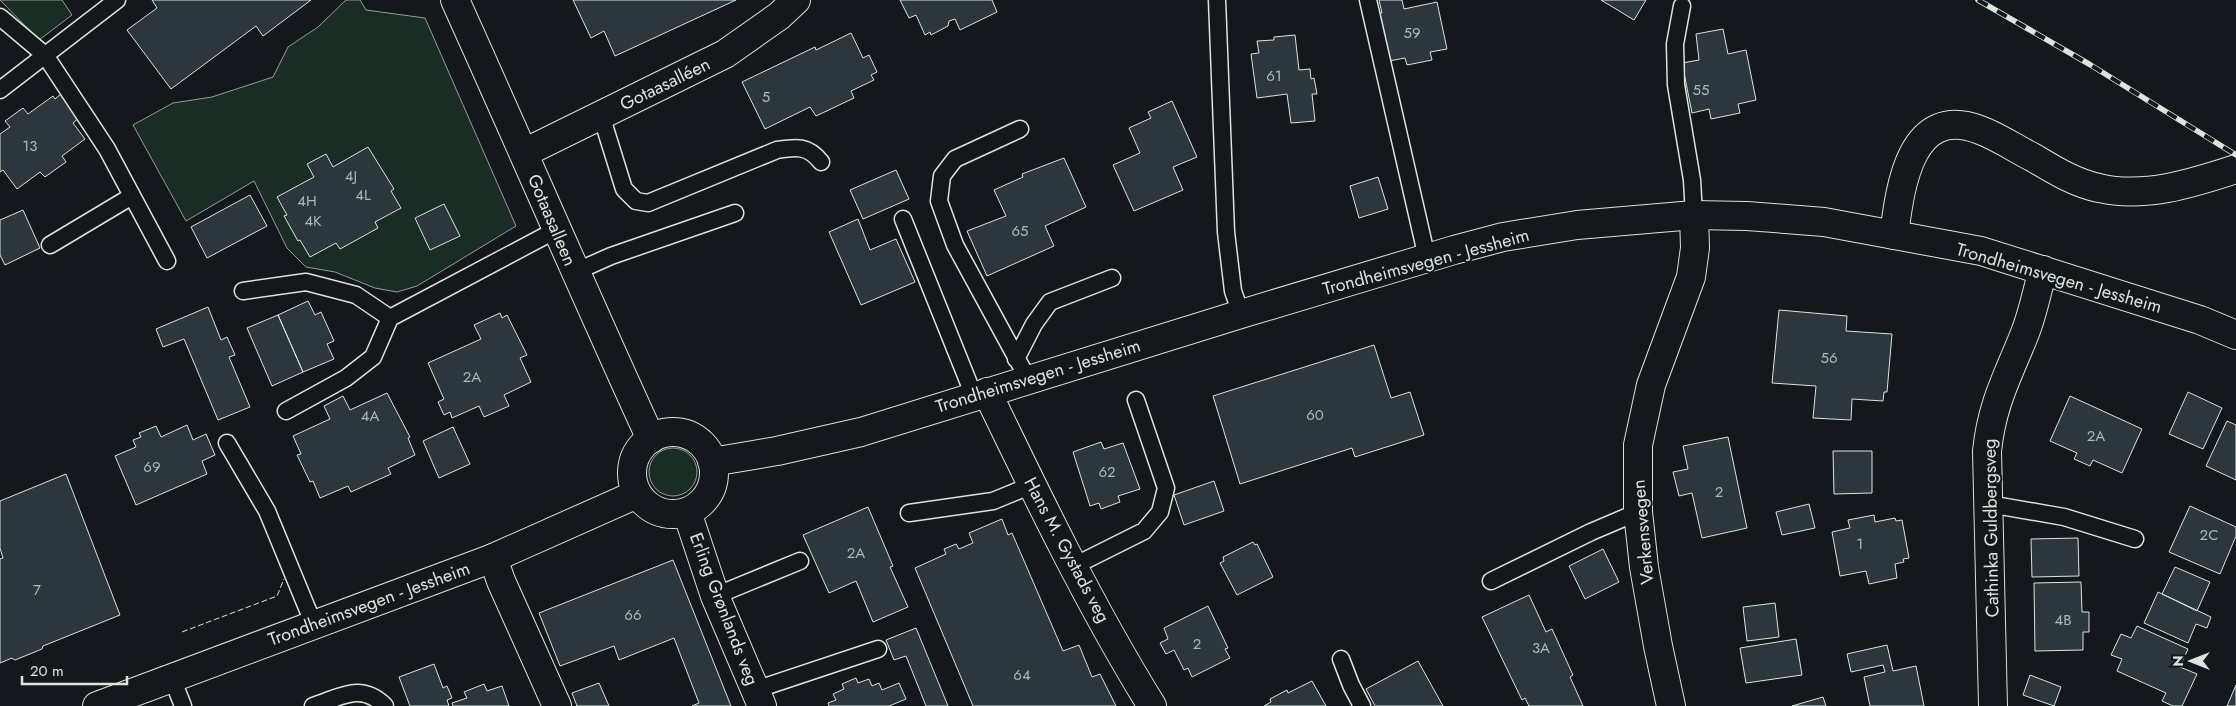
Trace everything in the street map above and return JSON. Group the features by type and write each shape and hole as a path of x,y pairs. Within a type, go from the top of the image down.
{"street":[{"name":"Gotaasalleen","path":"455,0 524,153 556,230 651,439"},
{"name":"Gotaasalléen","path":"524,153 725,54 779,16 796,0"},
{"path":"1894,235 1900,189 1910,160 1917,145 1928,134 1942,127 1953,125 1980,130 2064,175 2098,188 2116,191 2157,190 2197,182 2236,168"},
{"name":"Trondheimsvegen - Jessheim","path":"712,462 777,451 861,432 981,394 1022,369 1241,314 1503,237 1577,225 1694,215 1748,216 1824,222 1982,251 2200,320 2236,335"},
{"name":"Verkensvegen","path":"1671,706 1644,567 1638,512 1638,444 1651,385 1691,276 1695,248 1694,215"},
{"name":"Cathinka Guldbergsveg","path":"1993,706 1987,451 1990,425 1997,398 2026,331 2043,270"},
{"name":"Hans M. Gystads veg","path":"981,394 1152,706"},
{"path":"668,433 688,435 703,446 712,462 714,474 712,486 698,506 687,512 664,514 644,503 637,494 632,470 635,458 641,447 651,439 668,433"},
{"name":"Trondheimsvegen - Jessheim","path":"97,706 493,558 637,494"},
{"name":"Erling Grønlands veg","path":"687,512 715,596 758,698"},
{"path":"493,558 501,581 557,706"}],"lane":[{"path":"0,90 116,0"},
{"path":"1217,0 1226,232 1232,292 1241,314"},
{"path":"1368,0 1427,258"},
{"path":"1682,6 1675,44 1676,85 1692,180 1694,215"},
{"path":"0,17 44,55 108,149 167,261"},
{"path":"601,115 624,189 636,201 648,203 777,150 796,147 814,152 821,162"},
{"path":"1020,129 954,159 942,176 939,201 954,245 1022,369"},
{"path":"50,245 132,196"},
{"path":"575,272 611,256 735,213"},
{"path":"903,219 981,394"},
{"path":"286,411 346,378 373,357 390,318 556,230"},
{"path":"1022,369 1034,324 1050,302 1112,278"},
{"path":"243,291 306,282 356,295 390,318"},
{"path":"1074,566 1144,531 1160,512 1166,488 1136,400"},
{"path":"227,443 267,511 314,625"},
{"path":"909,512 993,501 1032,485"},
{"path":"1988,504 2064,517 2135,539"},
{"path":"1491,580 1590,532 1638,512"},
{"path":"715,596 800,561"},
{"path":"758,698 878,649"},
{"path":"1341,659 1362,706"},
{"path":"172,678 183,706"},
{"path":"313,706 357,691 376,697 385,706"}],"green space":[{"path":"0,0 62,0 72,15 39,40"},
{"path":"346,0 360,0 366,10 425,18 516,226 417,286 397,292 375,288 335,272 306,267 287,248 254,181 186,221 133,125 173,103 212,97 273,77 288,47 318,27"},
{"path":"673,448 682,450 690,455 695,463 697,472 695,481 690,489 682,494 673,496 664,494 656,489 651,481 649,472 651,463 656,455 664,450"}],"building":[{"path":"152,0 311,0 263,36 256,26 171,89 127,30 157,8"},
{"path":"573,0 736,0 615,56 604,31 591,38"},
{"path":"900,0 992,0 997,12 960,30 955,19 949,21 948,26 931,35 930,32 925,35 916,15 909,18"},
{"path":"1379,0 1402,0 1404,9 1437,2 1447,49 1430,52 1432,60 1407,65 1405,58 1389,61 1379,13 1382,13"},
{"path":"1601,0 1646,0 1634,20"},
{"path":"1723,29 1728,54 1746,50 1756,100 1738,104 1740,113 1711,119 1709,109 1692,113 1682,63 1699,60 1696,34"},
{"path":"851,33 863,58 869,55 877,72 871,75 874,80 851,91 854,98 816,116 810,107 765,129 742,82 815,47 816,50"},
{"path":"1295,35 1299,70 1310,69 1311,79 1314,78 1317,94 1312,94 1315,121 1291,123 1287,94 1257,98 1251,54 1259,53 1257,41 1274,40 1274,37"},
{"path":"61,94 79,118 73,123 85,139 62,156 66,162 45,177 40,172 17,189 3,170 0,172 0,134 10,127 5,121 23,108 28,114 53,96 55,99"},
{"path":"1172,101 1197,157 1173,167 1183,190 1134,211 1113,165 1140,153 1129,128 1151,118 1148,112"},
{"path":"368,147 394,189 391,191 401,208 375,222 378,228 340,249 336,243 310,257 300,240 298,241 284,216 287,215 277,197 314,177 307,164 326,154 333,167"},
{"path":"1064,158 1086,207 1045,226 1054,246 987,276 967,231 1006,216 994,190 1023,177 1022,174"},
{"path":"896,170 909,199 863,219 850,190"},
{"path":"1378,177 1388,209 1359,218 1350,186"},
{"path":"250,195 267,226 207,258 191,227"},
{"path":"444,204 460,236 430,250 415,218"},
{"path":"23,210 40,248 5,265 0,255 0,220"},
{"path":"858,219 870,250 896,239 915,282 861,305 829,232"},
{"path":"308,301 315,315 321,312 334,341 327,344 334,359 303,372 278,315"},
{"path":"208,307 221,340 227,337 235,355 229,357 250,407 218,420 184,339 163,347 156,329"},
{"path":"1779,310 1847,316 1846,331 1892,334 1887,392 1884,392 1883,401 1852,399 1851,420 1813,418 1816,386 1772,383"},
{"path":"500,313 502,318 507,315 527,355 520,358 531,382 504,395 509,406 484,417 479,406 452,418 450,412 444,415 438,402 444,399 428,363 481,339 474,325"},
{"path":"278,315 303,372 272,386 247,328"},
{"path":"1374,345 1391,398 1410,392 1424,435 1355,457 1352,448 1240,484 1213,396"},
{"path":"2188,392 2222,408 2203,449 2169,434"},
{"path":"387,393 410,437 408,438 415,455 388,468 391,474 351,492 348,486 320,498 313,481 310,482 297,455 301,454 293,436 330,419 324,406 343,396 350,410"},
{"path":"2070,396 2142,429 2122,473 2093,460 2090,466 2074,459 2077,453 2050,441"},
{"path":"2227,421 2236,425 2236,480 2206,466"},
{"path":"187,425 193,440 206,434 215,455 202,461 207,474 136,505 115,456 136,447 133,440 141,437 139,433 156,426 161,437"},
{"path":"453,427 470,464 439,478 423,441"},
{"path":"1728,437 1747,528 1702,538 1692,493 1679,496 1673,472 1688,469 1683,446"},
{"path":"1101,442 1104,449 1123,443 1140,489 1118,496 1120,502 1101,509 1099,503 1090,506 1073,452"},
{"path":"1833,451 1872,451 1872,493 1834,494"},
{"path":"66,474 120,615 43,646 42,649 15,660 12,658 0,663 0,559 3,558 0,548 0,501"},
{"path":"1214,481 1224,511 1184,525 1174,495"},
{"path":"1809,504 1815,528 1782,535 1776,512"},
{"path":"2190,506 2236,527 2236,536 2220,574 2169,552"},
{"path":"868,507 893,566 890,567 908,607 873,622 856,581 829,593 803,535"},
{"path":"1874,515 1875,522 1895,518 1896,521 1902,520 1909,558 1903,559 1904,562 1895,564 1897,578 1869,584 1866,571 1840,576 1832,532 1850,528 1848,520"},
{"path":"1002,519 1008,535 1012,533 1063,651 1079,645 1092,677 1100,674 1116,706 973,706 915,568 946,554 944,549 956,544 959,549 973,543 969,533"},
{"path":"2078,538 2079,576 2032,577 2031,539"},
{"path":"1253,542 1255,545 1257,544 1273,577 1237,595 1220,563 1224,561 1223,557"},
{"path":"1603,549 1619,582 1585,599 1569,566"},
{"path":"673,560 731,706 692,706 699,703 674,638 619,660 614,646 560,666 539,613"},
{"path":"2175,567 2210,582 2197,611 2162,594"},
{"path":"2081,582 2082,612 2089,612 2089,632 2083,632 2083,650 2035,651 2034,583"},
{"path":"2158,592 2211,617 2207,628 2196,624 2188,643 2144,623"},
{"path":"1529,595 1546,632 1552,629 1573,675 1570,677 1583,706 1529,706 1525,698 1522,700 1482,617"},
{"path":"1775,603 1779,637 1747,641 1743,607"},
{"path":"1208,606 1228,648 1225,649 1230,658 1192,677 1188,668 1184,670 1174,650 1166,654 1160,643 1168,639 1164,628"},
{"path":"2137,626 2188,649 2180,667 2197,674 2182,706 2173,706 2162,701 2166,693 2117,671 2122,659 2111,655 2121,634 2131,638"},
{"path":"916,628 948,706 926,706 906,656 894,660 886,640"},
{"path":"1796,639 1802,675 1746,683 1740,648"},
{"path":"1887,645 1893,671 1916,666 1924,706 1870,706 1864,677 1885,672 1883,665 1851,672 1847,654"},
{"path":"1418,661 1443,706 1375,706 1366,689"},
{"path":"434,664 443,688 447,686 452,698 447,700 449,706 410,706 399,677"},
{"path":"2030,675 2061,687 2054,706 2023,695"},
{"path":"856,678 858,683 869,679 872,686 879,683 882,690 899,683 906,699 889,706 829,706 828,703 836,700 833,694 844,689 842,684"},
{"path":"1312,681 1326,706 1264,706 1271,702 1270,699 1287,690 1288,693"},
{"path":"599,683 609,706 577,706 572,693"},
{"path":"484,684 487,691 502,686 509,706 453,706 452,703 467,698 464,692"},
{"path":"2236,685 2236,706 2227,706"},
{"path":"1823,697 1826,706 1792,706"}],"railway":[{"path":"1978,0 2089,64 2236,155"}],"fence":[{"path":"182,632 277,596 284,579"}]}
